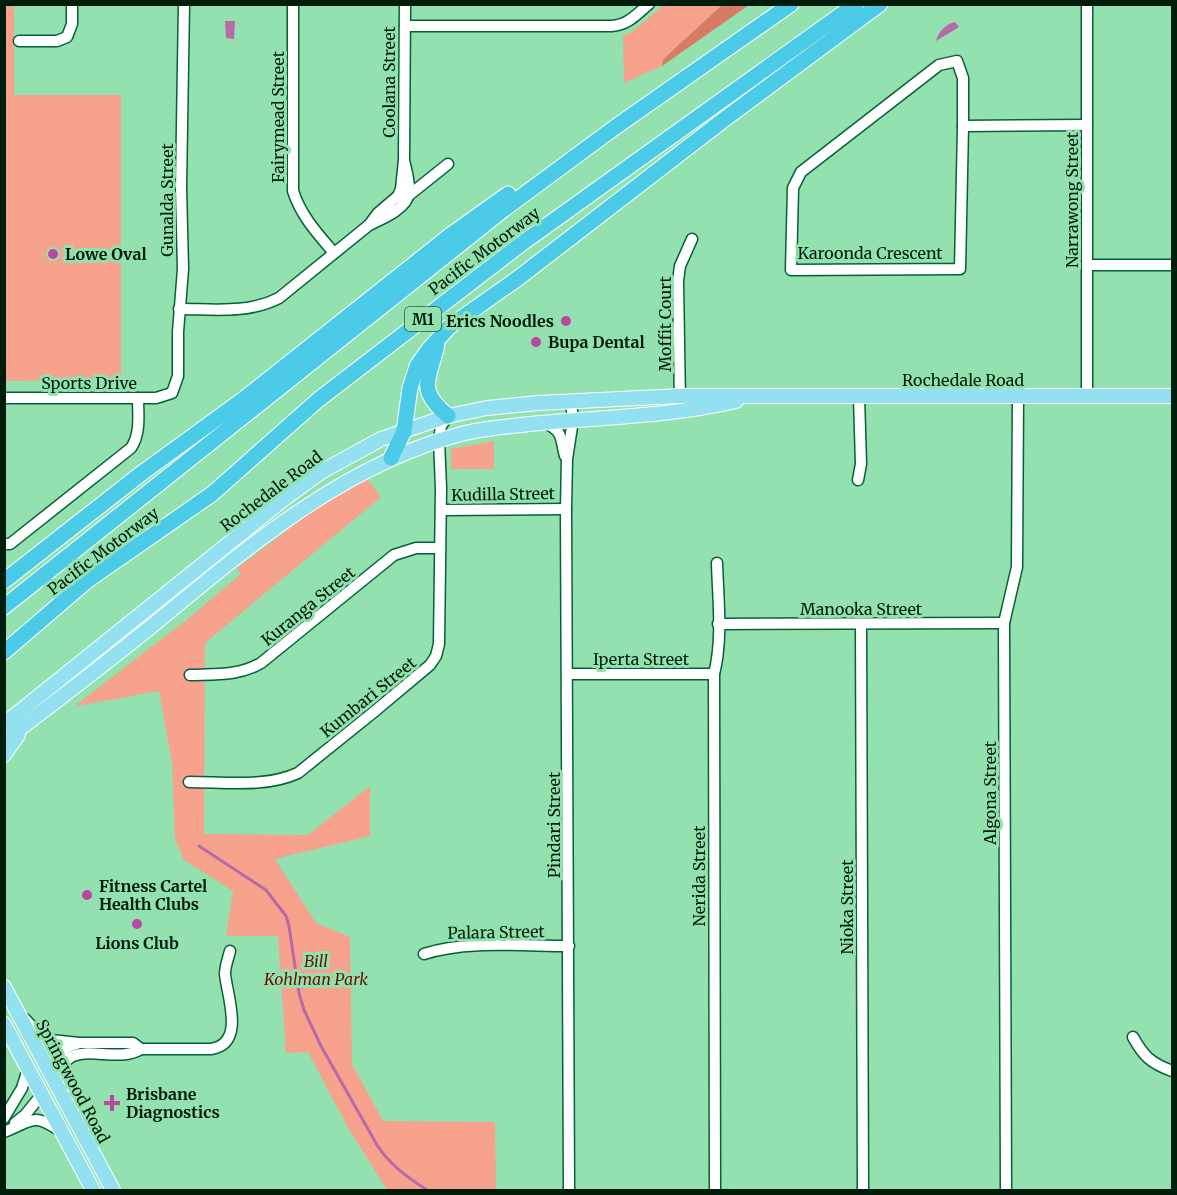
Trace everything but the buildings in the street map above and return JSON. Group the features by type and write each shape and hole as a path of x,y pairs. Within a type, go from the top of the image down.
{"highway":[{"name":"Pacific Motorway","path":"4,608 503,210 614,128 791,4"},
{"name":"Pacific Motorway","path":"4,652 88,580 212,494 318,400 520,244 856,4"},
{"path":"391,458 404,431 413,375 422,357 438,338 465,315 517,279 726,118 880,4"},
{"path":"4,581 142,473 245,398 461,227 638,100 725,50"},
{"path":"438,338 427,384 429,396 448,416"}],"main road":[{"name":"Rochedale Road","path":"4,724 284,499 321,472 365,447 448,416 487,408 680,396 859,398 1173,396"},
{"name":"Rochedale Road","path":"4,741 292,516 344,482 391,458 439,440 478,430 680,411 754,398"},
{"path":"4,755 24,726"},
{"name":"Springwood Road","path":"4,987 113,1191"},
{"name":"Springwood Road","path":"4,1024 93,1191"},
{"path":"42,1094 52,1076"}],"street":[{"path":"19,41 57,40 67,37 72,24 72,4"},
{"name":"Gunalda Street","path":"172,393 176,388 178,376 179,309 183,269 181,187 184,4"},
{"name":"Fairymead Street","path":"293,4 293,191 298,207 306,220 334,253"},
{"name":"Coolana Street","path":"404,195 405,4"},
{"path":"405,26 612,26 628,21 649,4"},
{"name":"Narrawong Street","path":"1087,4 1087,396"},
{"name":"Karoonda Crescent","path":"957,61 963,78 963,126 960,269 791,270 793,188 801,172 939,65 957,61"},
{"path":"963,126 1087,125"},
{"name":"Coolana Street","path":"404,160 407,177 404,195"},
{"path":"179,309 247,309 265,305 279,298 369,225 403,204 404,195 427,181 448,164"},
{"path":"407,177 413,182 427,181"},
{"name":"Moffit Court","path":"680,411 678,281 680,266 692,239"},
{"path":"1087,264 1173,265"},
{"name":"Sports Drive","path":"4,398 138,398 162,397 172,393"},
{"name":"Algona Street","path":"1006,1191 1004,623 1017,567 1018,397"},
{"path":"4,544 10,544 131,448 138,433 138,398"},
{"path":"858,480 861,464 859,398"},
{"name":"Pindari Street","path":"569,1191 566,509 567,459 573,420 571,402"},
{"name":"Kumbari Street","path":"189,782 270,782 298,773 430,665 436,656 439,644 441,510 439,440 441,426 448,416"},
{"name":"Pindari Street","path":"545,423 560,433 567,459"},
{"name":"Kudilla Street","path":"441,510 566,509"},
{"name":"Kuranga Street","path":"190,675 233,674 251,669 394,555 416,548 439,548"},
{"name":"Nerida Street","path":"715,1191 714,674 717,661 718,624 717,562"},
{"name":"Manooka Street","path":"718,624 1004,623"},
{"name":"Nioka Street","path":"861,624 863,1191"},
{"name":"Iperta Street","path":"568,674 714,674"},
{"name":"Palara Street","path":"424,954 442,948 467,946 569,946"},
{"path":"16,1008 44,1038 79,1043 133,1043 141,1048 213,1049 225,1042 231,1034 232,1025 225,973 230,951"},
{"path":"1133,1037 1142,1053 1155,1065 1173,1071"},
{"path":"52,1076 56,1059 62,1051 79,1043"},
{"path":"52,1076 75,1056 132,1054 141,1048"},
{"path":"4,1118 24,1083 28,1069"},
{"path":"4,1131 25,1115 42,1094"},
{"path":"4,1131 28,1122 42,1120 63,1133"}],"green space":[{"path":"4,5 14,5 14,95 121,95 121,380 5,381"},
{"path":"664,5 722,5 663,60 662,66 624,83 623,36 630,33"},
{"path":"494,441 494,469 451,469 451,449"},
{"name":"Bill Kohlman Park","path":"367,479 381,497 205,643 204,834 308,835 370,786 370,836 275,859 316,923 350,937 352,1064 383,1121 495,1122 496,1190 387,1190 347,1126 308,1052 286,1053 278,936 226,936 233,891 184,860 175,839 172,763 159,691 77,706 241,574 237,568 314,510"}],"shaded area":[{"path":"722,5 749,5 662,66 663,60"},
{"path":"225,21 235,21 234,39 226,38"},
{"path":"955,22 959,27 936,41 943,29"}],"waterway":[{"path":"199,846 266,890 286,916 299,993 304,1010 321,1046 387,1159 427,1190"}],"place":[{"name":"Lowe Oval","path":"53,254"},
{"name":"Erics Noodles","path":"566,321"},
{"name":"Bupa Dental","path":"536,342"},
{"name":"Fitness Cartel Health Clubs","path":"87,895"},
{"name":"Lions Club","path":"137,924"},
{"name":"Brisbane Diagnostics","path":"112,1103"}]}
